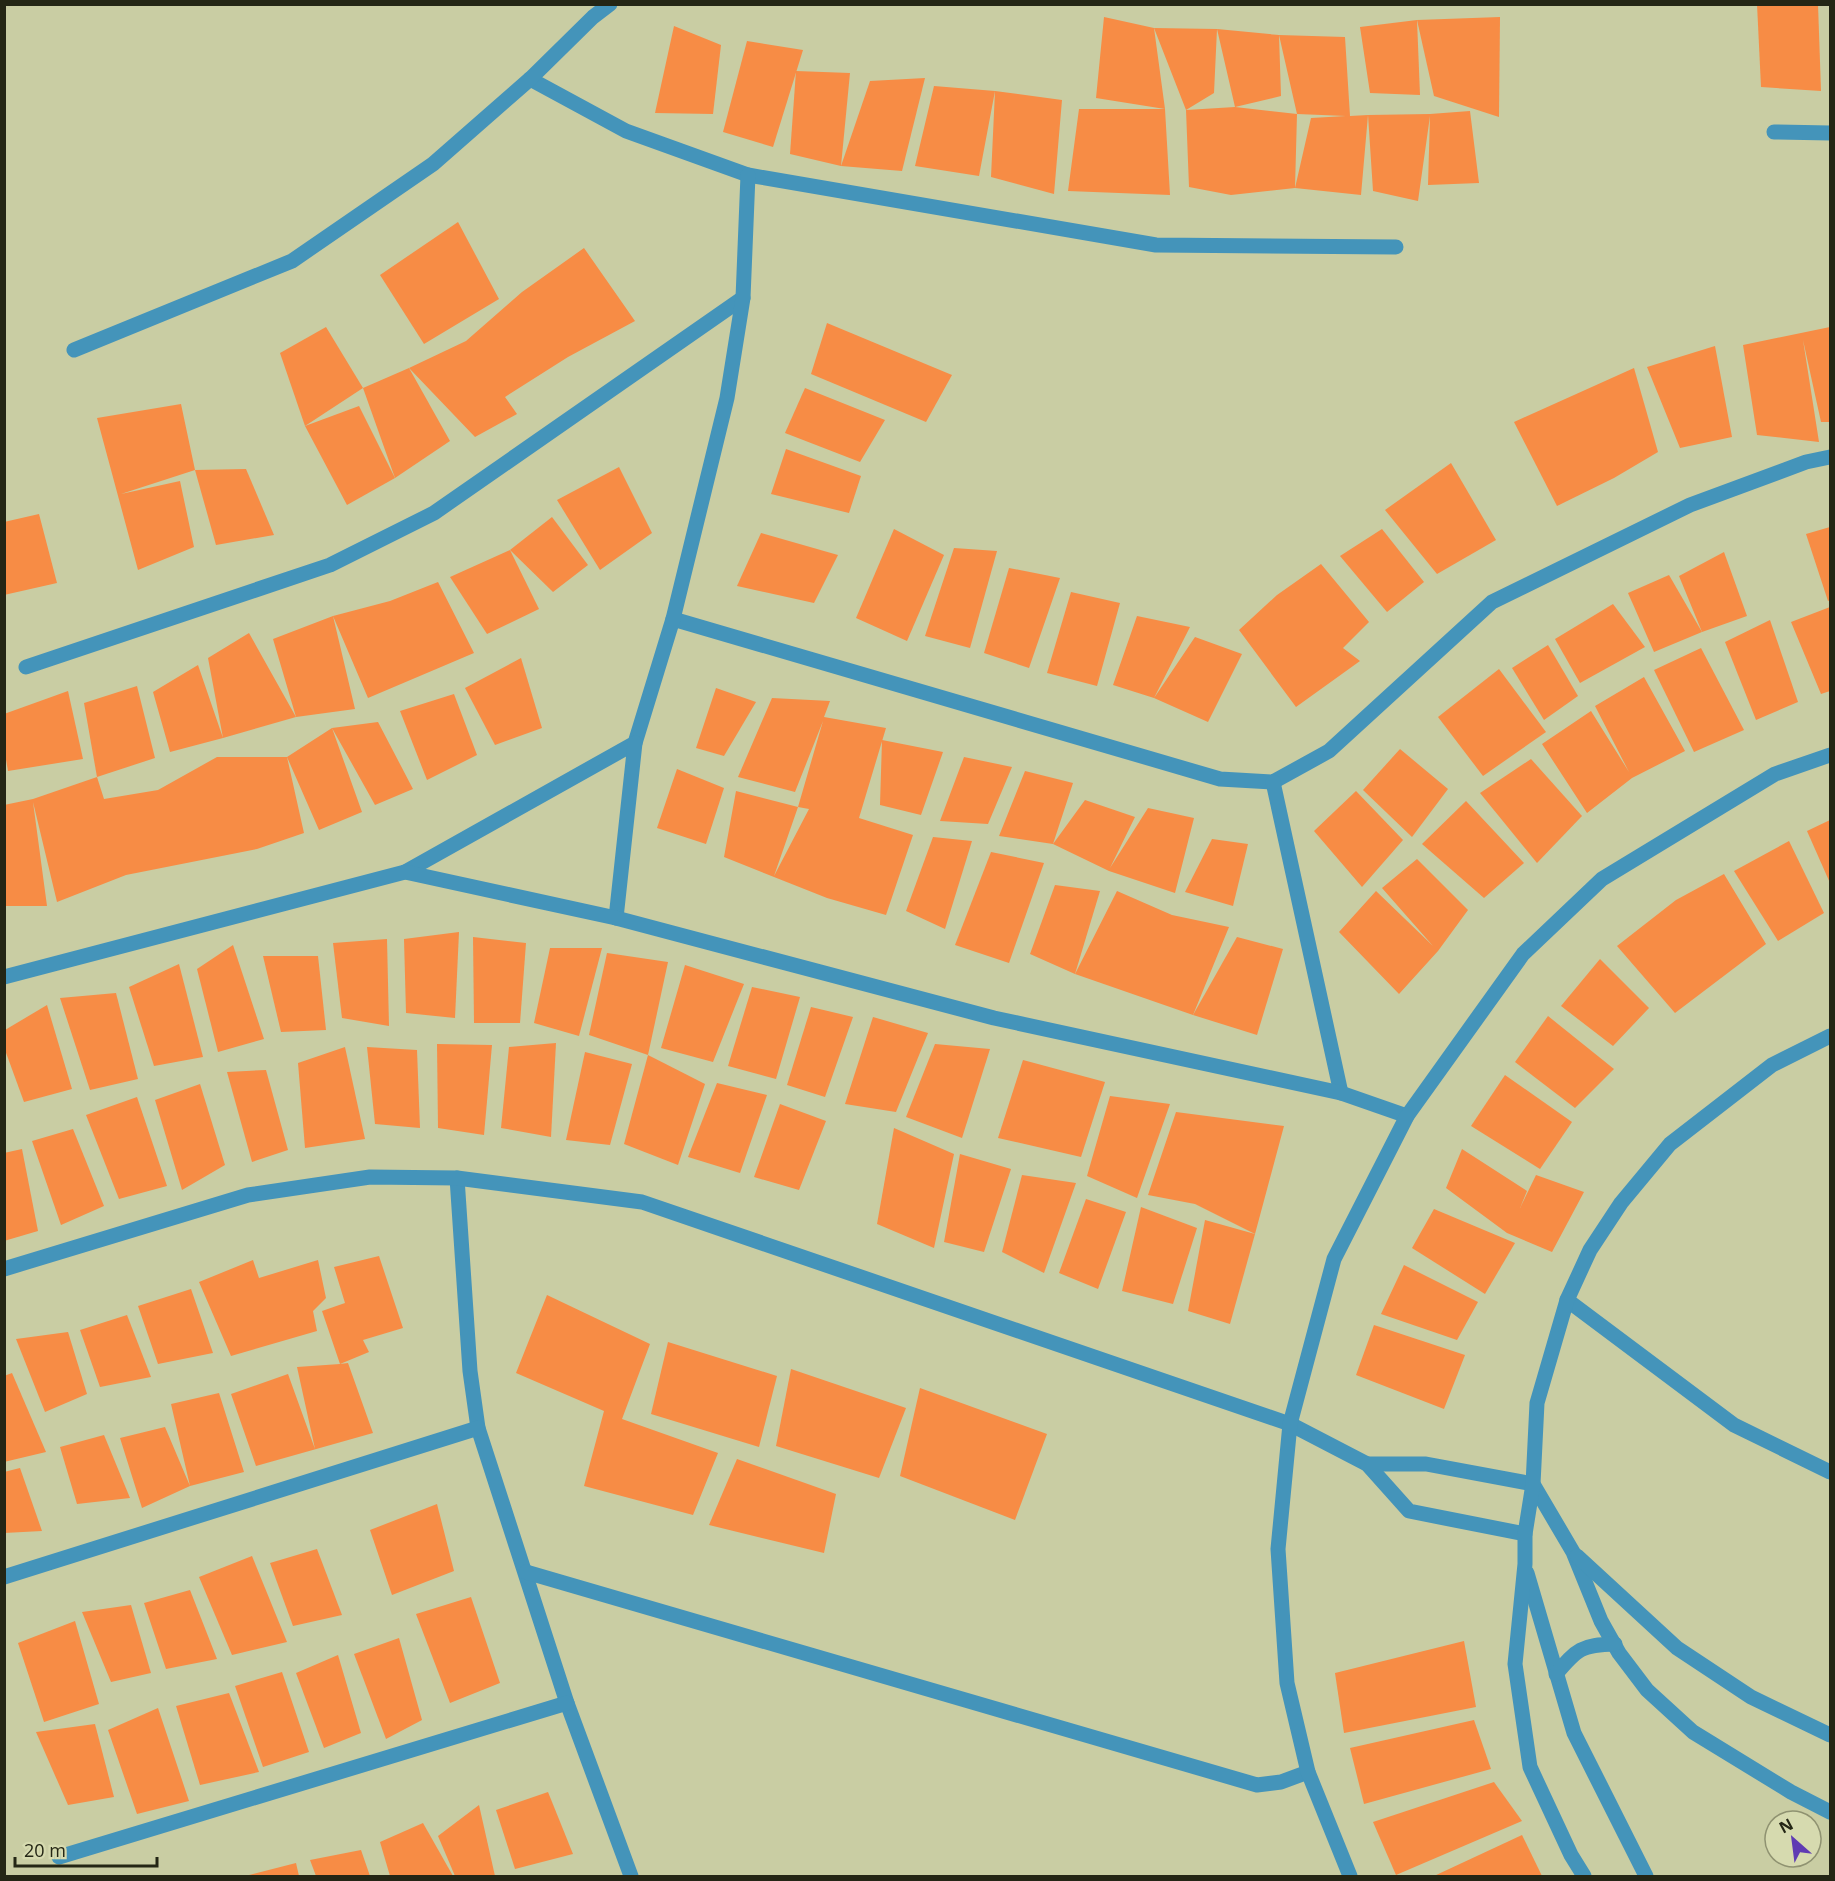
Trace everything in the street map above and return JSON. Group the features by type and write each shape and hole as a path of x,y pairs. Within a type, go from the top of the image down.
{"street":[{"path":"74,350 292,261 433,164 530,79 593,17 610,4"},
{"path":"530,79 626,131 748,176 1156,245 1396,247"},
{"path":"1774,132 1830,133"},
{"path":"616,918 635,743 674,619 727,398 743,298 748,176"},
{"path":"26,667 330,566 434,513 743,298"},
{"path":"674,619 1220,778 1273,782 1329,751 1492,602 1690,505 1806,462 1830,457"},
{"path":"4,977 405,872 635,743"},
{"path":"1350,1876 1308,1772 1287,1683 1278,1549 1290,1424 1334,1259 1407,1116 1523,954 1602,879 1775,774 1830,755"},
{"path":"1273,782 1341,1093"},
{"path":"405,872 616,918 994,1018 1341,1093 1407,1116"},
{"path":"1584,1876 1571,1855 1530,1767 1515,1664 1525,1564 1525,1534 1533,1484 1537,1403 1567,1300 1590,1250 1621,1203 1670,1144 1772,1065 1830,1036"},
{"path":"4,1269 248,1195 370,1177 457,1178 642,1202 1290,1424 1367,1464 1409,1511 1525,1534"},
{"path":"457,1178 470,1371 478,1428 567,1703 632,1876"},
{"path":"1567,1300 1734,1425 1830,1472"},
{"path":"4,1577 478,1428"},
{"path":"1367,1464 1426,1464 1533,1484 1573,1552 1601,1621 1647,1690 1694,1732 1791,1792 1830,1812"},
{"path":"1573,1552 1677,1648 1751,1697 1830,1735"},
{"path":"1525,1564 1574,1733 1646,1876"},
{"path":"526,1572 1257,1785 1281,1782 1308,1772"},
{"path":"1556,1674 1568,1659 1587,1646 1615,1644"},
{"path":"59,1857 567,1703"}],"building":[{"path":"1757,4 1818,4 1821,91 1761,87"},
{"path":"1104,17 1154,28 1165,109 1096,98"},
{"path":"1500,17 1499,117 1434,96 1417,20"},
{"path":"1417,20 1420,95 1370,93 1360,27"},
{"path":"674,26 721,45 713,114 655,113"},
{"path":"1154,28 1217,29 1214,93 1186,110"},
{"path":"1217,29 1279,35 1281,96 1235,107"},
{"path":"1279,35 1345,37 1350,116 1368,115 1361,195 1295,188 1311,118 1346,116 1297,114"},
{"path":"747,41 803,50 773,147 723,132"},
{"path":"796,71 850,73 841,166 790,154"},
{"path":"925,78 902,171 841,166 870,81"},
{"path":"934,86 995,91 979,176 915,166"},
{"path":"995,91 1062,100 1054,194 991,177"},
{"path":"1235,107 1297,114 1295,188 1231,195 1189,187 1186,110"},
{"path":"1079,109 1165,109 1170,195 1068,191"},
{"path":"1470,111 1479,183 1428,185 1430,116 1418,201 1373,191 1368,115"},
{"path":"458,222 499,299 424,344 380,275"},
{"path":"584,248 635,321 568,357 505,397 517,414 475,437 409,368 466,341 522,292"},
{"path":"827,323 952,375 926,422 811,374"},
{"path":"326,327 363,388 305,426 280,353"},
{"path":"1830,327 1830,422 1821,422 1803,340 1819,442 1757,435 1743,345"},
{"path":"1715,346 1732,437 1680,448 1647,367"},
{"path":"409,368 450,441 395,478 363,388"},
{"path":"1634,368 1658,452 1614,478 1557,506 1514,422"},
{"path":"805,388 885,420 860,462 785,433"},
{"path":"181,404 195,470 121,494 180,481 194,547 138,570 97,418"},
{"path":"359,406 395,478 347,505 305,426"},
{"path":"786,449 861,476 849,513 771,494"},
{"path":"1451,463 1496,540 1437,574 1385,510"},
{"path":"619,467 652,533 600,570 557,500"},
{"path":"246,469 274,535 216,545 195,470"},
{"path":"39,514 57,583 4,595 4,522"},
{"path":"552,517 588,565 553,592 510,550"},
{"path":"1830,527 1830,600 1828,601 1806,534"},
{"path":"894,529 944,555 907,641 856,618"},
{"path":"1382,529 1424,582 1387,612 1340,556"},
{"path":"761,533 838,555 814,603 737,586"},
{"path":"954,548 997,551 970,648 925,636"},
{"path":"510,550 539,609 487,634 450,577"},
{"path":"1724,552 1747,616 1702,632 1679,576"},
{"path":"1321,564 1369,622 1343,648 1360,661 1296,707 1239,630 1277,595"},
{"path":"1009,568 1060,578 1029,668 984,653"},
{"path":"1669,575 1702,632 1654,652 1628,593"},
{"path":"438,582 474,653 368,698 333,616 390,601"},
{"path":"1071,592 1120,603 1097,686 1047,673"},
{"path":"1613,604 1645,647 1580,683 1555,639"},
{"path":"1830,607 1830,691 1821,694 1791,622"},
{"path":"333,616 355,709 296,717 273,639"},
{"path":"1137,616 1190,627 1154,698 1113,685"},
{"path":"1770,620 1798,702 1756,720 1725,642"},
{"path":"249,633 296,717 223,738 208,658"},
{"path":"1195,637 1242,654 1208,722 1154,698"},
{"path":"1548,645 1578,696 1544,720 1512,668"},
{"path":"1701,648 1744,730 1694,752 1654,670"},
{"path":"521,658 542,728 495,745 465,688"},
{"path":"198,665 223,738 170,752 153,692"},
{"path":"1499,669 1546,732 1483,776 1438,717"},
{"path":"1644,677 1685,751 1632,778 1587,813 1542,744 1591,711 1629,772 1595,706"},
{"path":"137,686 155,758 97,777 84,703"},
{"path":"716,688 756,702 724,756 696,748"},
{"path":"68,691 83,759 8,771 4,748 4,714"},
{"path":"454,694 477,755 427,780 400,711"},
{"path":"772,698 830,701 824,717 886,728 859,818 913,835 886,915 827,898 724,857 736,791 798,807 823,721 795,792 738,777","holes":["798,807 809,809 774,876"]},
{"path":"378,722 413,789 375,805 332,728"},
{"path":"332,728 362,812 319,830 287,757"},
{"path":"882,740 943,752 921,815 880,805"},
{"path":"1400,749 1448,789 1412,837 1363,790"},
{"path":"217,757 287,757 304,833 257,849 126,875 57,902 33,802 47,906 4,906 4,805 33,799 97,777 104,799 158,790"},
{"path":"964,757 1012,767 988,824 940,821"},
{"path":"1531,759 1582,816 1537,863 1480,793"},
{"path":"677,769 724,788 706,844 657,828"},
{"path":"1025,771 1073,783 1053,844 999,836"},
{"path":"1356,791 1403,840 1362,887 1314,831"},
{"path":"1085,800 1135,817 1110,868 1148,808 1194,818 1175,893 1109,871 1053,844"},
{"path":"1466,801 1524,863 1484,898 1422,844"},
{"path":"1830,820 1830,883 1807,831"},
{"path":"933,837 972,841 945,929 906,911"},
{"path":"1212,839 1248,844 1233,906 1185,892"},
{"path":"1789,841 1824,913 1778,941 1734,871"},
{"path":"991,852 1044,863 1009,963 955,945"},
{"path":"1417,859 1468,910 1438,951 1399,994 1339,932 1376,891 1433,946 1382,888"},
{"path":"1724,874 1766,944 1675,1013 1617,946 1676,900"},
{"path":"1055,885 1100,891 1075,974 1030,954"},
{"path":"1117,891 1172,915 1229,927 1193,1015 1075,974"},
{"path":"459,932 455,1018 406,1013 404,939"},
{"path":"473,937 526,943 520,1023 474,1023"},
{"path":"1237,937 1283,949 1257,1035 1193,1015"},
{"path":"387,939 389,1026 342,1018 333,943"},
{"path":"233,945 264,1039 218,1052 197,969"},
{"path":"550,948 602,948 579,1036 534,1023"},
{"path":"607,953 668,962 648,1055 589,1035"},
{"path":"263,956 318,956 326,1030 281,1032"},
{"path":"1600,959 1649,1008 1613,1046 1561,1006"},
{"path":"179,964 203,1057 154,1066 129,987"},
{"path":"685,965 744,984 713,1062 661,1048"},
{"path":"752,987 800,997 776,1079 728,1066"},
{"path":"116,993 138,1079 90,1090 60,998"},
{"path":"47,1005 72,1089 24,1102 5,1050 5,1030"},
{"path":"811,1007 853,1017 825,1097 787,1085"},
{"path":"1548,1016 1614,1069 1575,1108 1515,1062"},
{"path":"873,1017 928,1033 896,1112 845,1104"},
{"path":"556,1043 551,1137 501,1128 509,1047"},
{"path":"437,1044 492,1045 484,1135 438,1128"},
{"path":"935,1044 990,1049 962,1138 906,1117"},
{"path":"345,1047 365,1139 305,1148 298,1063"},
{"path":"367,1047 417,1050 420,1128 375,1124"},
{"path":"585,1052 632,1064 610,1145 566,1140"},
{"path":"648,1055 705,1084 678,1165 624,1144"},
{"path":"1023,1060 1105,1082 1081,1157 998,1138"},
{"path":"266,1070 288,1150 252,1162 227,1072"},
{"path":"1505,1075 1572,1122 1540,1169 1471,1126"},
{"path":"717,1083 767,1095 740,1173 688,1157"},
{"path":"200,1084 225,1165 182,1190 155,1100"},
{"path":"1110,1096 1170,1104 1137,1198 1087,1176"},
{"path":"137,1097 167,1186 119,1199 86,1115"},
{"path":"780,1104 826,1121 799,1190 754,1177"},
{"path":"1176,1112 1284,1126 1255,1234 1195,1204 1148,1195"},
{"path":"894,1128 954,1154 934,1248 877,1224"},
{"path":"73,1129 104,1206 61,1225 32,1141"},
{"path":"22,1149 38,1231 4,1241 4,1153"},
{"path":"1462,1149 1527,1191 1520,1208 1536,1175 1584,1192 1552,1252 1507,1233 1446,1188"},
{"path":"960,1154 1011,1169 984,1252 944,1242"},
{"path":"1022,1175 1076,1183 1044,1273 1002,1252"},
{"path":"1086,1199 1126,1212 1098,1289 1059,1273"},
{"path":"1141,1207 1197,1228 1173,1304 1122,1291"},
{"path":"1434,1209 1515,1243 1485,1294 1412,1248"},
{"path":"1205,1220 1255,1234 1230,1324 1188,1311"},
{"path":"379,1256 403,1328 363,1340 369,1352 340,1364 322,1311 345,1303 334,1267"},
{"path":"253,1260 259,1278 318,1260 326,1298 313,1311 317,1331 231,1356 199,1282"},
{"path":"1404,1265 1478,1302 1457,1340 1381,1314"},
{"path":"191,1289 213,1353 158,1364 138,1306"},
{"path":"547,1295 650,1344 622,1419 718,1453 693,1515 584,1486 604,1411 516,1373"},
{"path":"127,1315 151,1377 100,1387 80,1330"},
{"path":"1374,1325 1465,1355 1444,1409 1356,1375"},
{"path":"68,1332 87,1394 45,1412 16,1339"},
{"path":"668,1342 777,1376 759,1447 651,1414"},
{"path":"348,1363 373,1433 256,1466 231,1394 288,1374 315,1449 297,1367"},
{"path":"791,1369 906,1408 879,1478 776,1446"},
{"path":"12,1373 46,1452 4,1462 4,1376"},
{"path":"920,1388 1047,1434 1015,1520 900,1476"},
{"path":"219,1393 244,1472 190,1486 171,1404"},
{"path":"165,1427 190,1486 142,1508 120,1438"},
{"path":"104,1435 130,1498 77,1504 60,1447"},
{"path":"737,1459 836,1494 824,1553 709,1525"},
{"path":"20,1468 42,1531 4,1533 4,1472"},
{"path":"437,1504 454,1571 392,1595 370,1530"},
{"path":"317,1549 342,1615 293,1626 270,1563"},
{"path":"252,1556 287,1642 232,1655 199,1577"},
{"path":"190,1590 217,1659 166,1669 144,1603"},
{"path":"471,1597 500,1683 450,1703 416,1614"},
{"path":"131,1605 151,1673 111,1682 82,1612"},
{"path":"75,1621 99,1704 44,1722 18,1643"},
{"path":"399,1638 422,1720 386,1739 354,1654"},
{"path":"1464,1641 1476,1707 1344,1733 1335,1673"},
{"path":"338,1655 361,1733 324,1748 296,1673"},
{"path":"282,1672 309,1752 263,1767 235,1686"},
{"path":"229,1693 259,1772 200,1785 176,1706"},
{"path":"158,1708 189,1801 137,1814 108,1730"},
{"path":"1474,1720 1491,1769 1364,1804 1350,1748"},
{"path":"95,1724 114,1797 68,1805 36,1732"},
{"path":"1494,1782 1522,1821 1396,1875 1373,1822"},
{"path":"548,1792 573,1854 515,1869 496,1810"},
{"path":"479,1805 495,1876 455,1876 438,1836"},
{"path":"423,1823 453,1876 390,1876 380,1842"},
{"path":"1522,1835 1542,1876 1434,1876"},
{"path":"361,1850 370,1876 316,1876 310,1860"},
{"path":"296,1863 299,1876 245,1876"}]}
